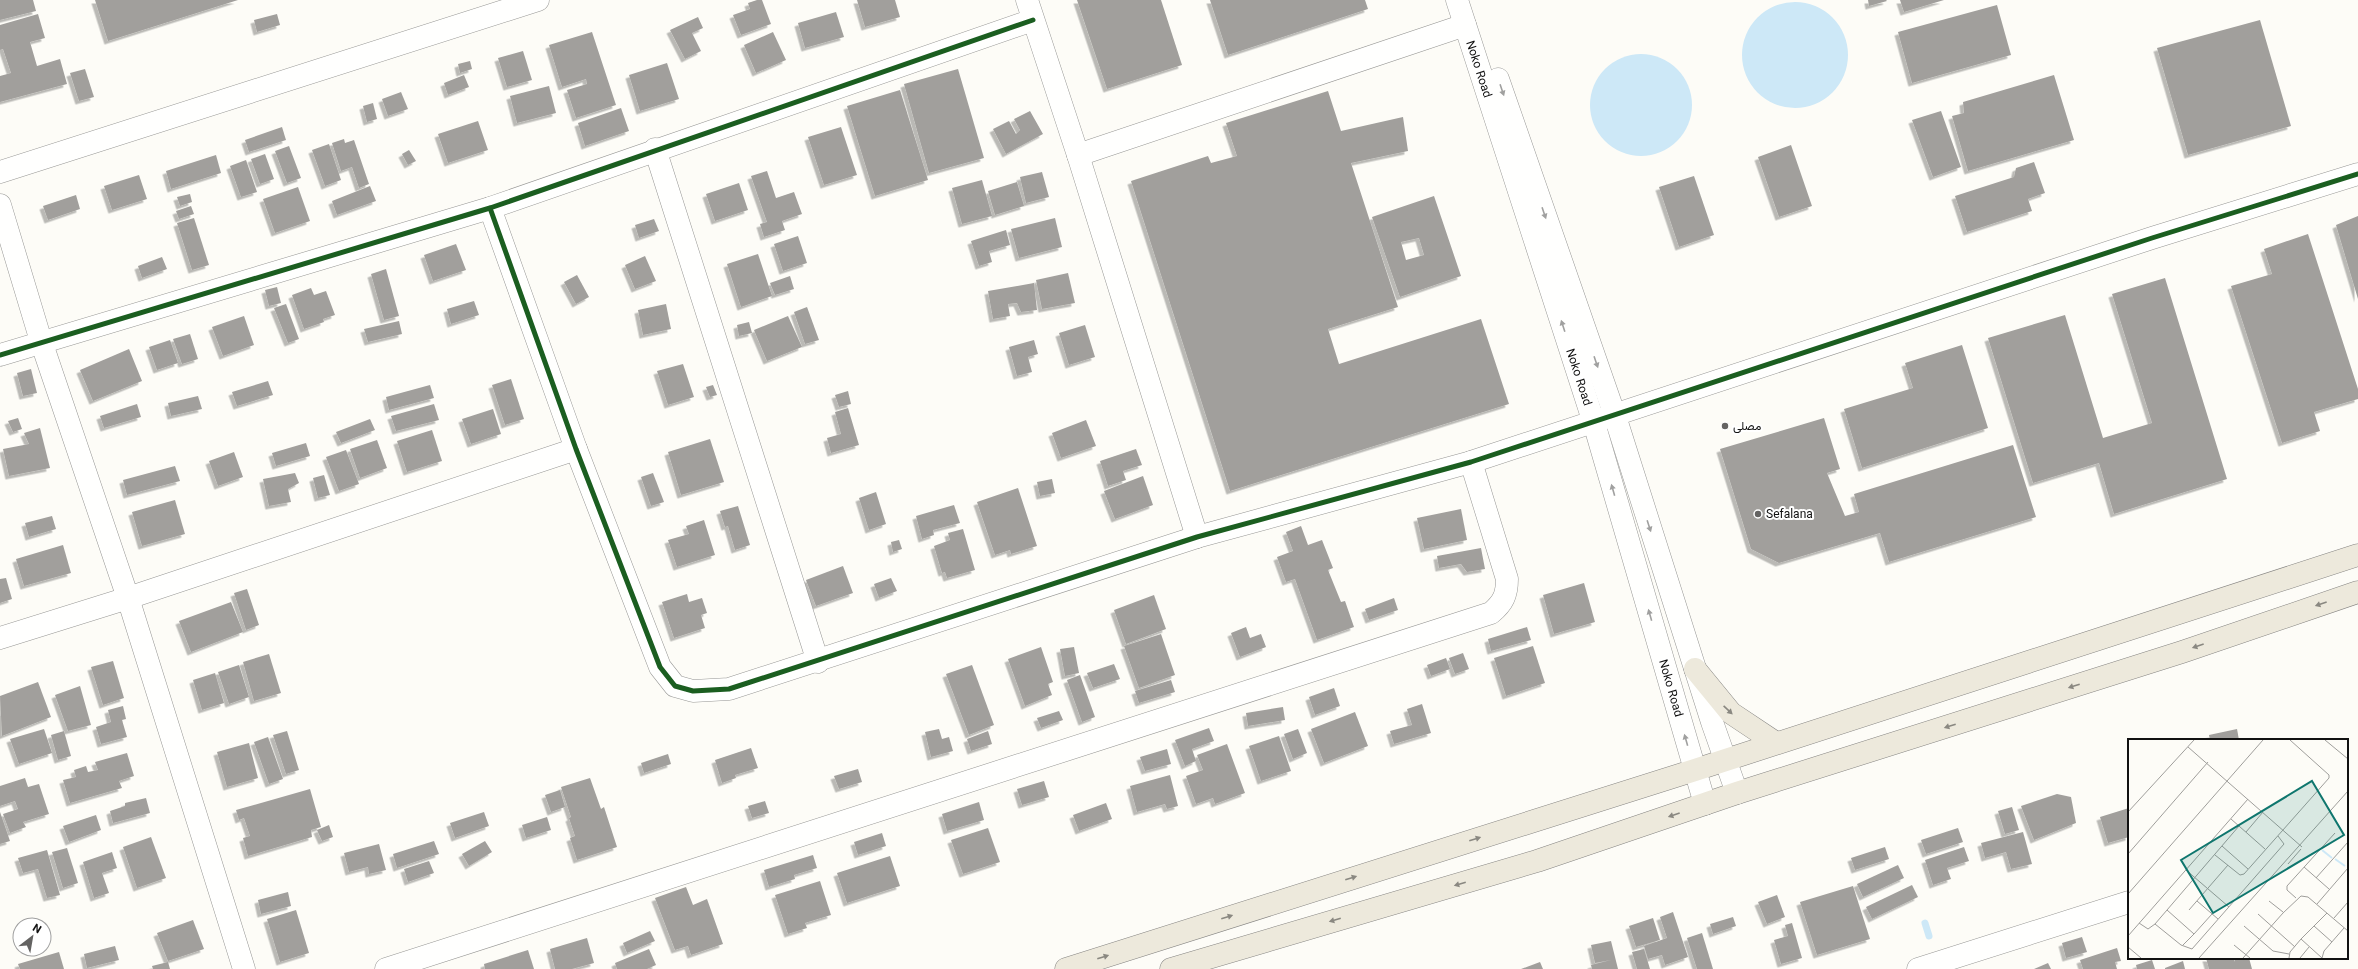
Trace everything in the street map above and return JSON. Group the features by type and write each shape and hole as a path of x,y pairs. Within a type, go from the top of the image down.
{"main road":[{"path":"1066,969 1695,770 2358,555"},
{"path":"1171,969 1537,861 1737,793 2182,652 2358,592"},
{"path":"1695,669 1731,713 1776,743"}],"street":[{"path":"0,172 538,0"},
{"name":"Noko Road","path":"1457,0 1594,423 1705,804"},
{"path":"1472,0 1614,413 1695,669 1737,793"},
{"path":"0,355 41,341 490,208 655,149 1030,10 1078,155 1197,536"},
{"path":"1078,155 1465,25"},
{"path":"655,149 818,662"},
{"path":"490,208 576,449 660,667 675,686 693,691 729,689 818,662 1197,536 1471,462 1594,423 1614,413 2144,241 2358,174"},
{"path":"0,205 41,341 128,598 244,969"},
{"path":"0,638 128,598 576,449"},
{"path":"386,969 1491,613 1502,604 1507,592 1507,579 1471,462"},
{"path":"1918,969 2128,902"}],"water":[{"path":"1795,2 1815,6 1832,18 1844,35 1848,55 1844,75 1832,92 1815,104 1795,108 1775,104 1758,92 1746,75 1742,55 1746,35 1758,18 1775,6"},
{"path":"1641,54 1661,57 1670,62 1684,76 1689,85 1692,105 1689,125 1684,134 1670,148 1661,153 1641,156 1621,153 1612,148 1598,134 1593,125 1590,105 1593,85 1598,76 1612,62 1621,57"}],"building":[{"path":"0,0 33,0 36,11 0,20"},
{"path":"95,0 238,0 108,41"},
{"path":"762,0 771,24 741,35 733,15 750,9 748,3"},
{"path":"857,0 895,0 900,17 865,27"},
{"path":"1077,0 1161,0 1182,65 1107,89"},
{"path":"1210,0 1365,0 1368,9 1228,55"},
{"path":"1868,0 1886,0 1887,1 1869,6"},
{"path":"1900,0 1944,0 1904,12"},
{"path":"1997,5 2011,55 1912,83 1898,32"},
{"path":"836,12 844,37 805,48 798,23"},
{"path":"38,14 45,38 30,42 37,66 60,59 67,84 0,102 0,76 11,73 3,49 0,50 0,25"},
{"path":"277,14 280,25 257,32 254,20"},
{"path":"698,17 703,28 692,33 701,51 685,59 670,30"},
{"path":"2260,20 2291,126 2188,155 2157,48"},
{"path":"592,32 616,105 576,118 567,90 587,84 586,79 562,87 549,45"},
{"path":"773,32 786,60 756,73 744,45"},
{"path":"523,51 532,80 507,87 498,58"},
{"path":"470,61 472,69 460,73 458,64"},
{"path":"667,63 679,99 640,111 629,75"},
{"path":"85,69 94,97 79,101 70,73"},
{"path":"958,69 984,158 929,173 904,84"},
{"path":"464,75 469,87 448,95 444,83"},
{"path":"2054,75 2074,140 1968,171 1952,116 1964,113 1963,102"},
{"path":"549,86 556,113 517,123 510,96"},
{"path":"900,90 928,180 875,196 847,106"},
{"path":"1328,91 1341,131 1403,117 1408,151 1351,163 1398,307 1328,329 1339,364 1481,319 1509,404 1230,491 1131,181 1208,156 1211,163 1237,156 1226,123"},
{"path":"401,92 408,109 388,116 382,99"},
{"path":"373,103 377,119 367,122 363,106"},
{"path":"621,108 629,131 585,146 578,123"},
{"path":"1030,111 1043,134 1006,154 993,129 1009,121 1016,134 1020,130 1014,119"},
{"path":"1941,111 1961,167 1933,177 1912,120"},
{"path":"478,121 488,150 448,163 438,134"},
{"path":"282,127 286,140 249,152 245,140"},
{"path":"841,127 857,175 824,185 808,137"},
{"path":"344,139 345,143 354,140 369,184 359,188 352,167 341,171 332,143"},
{"path":"329,144 341,180 325,186 312,150"},
{"path":"1791,145 1812,206 1779,217 1758,157"},
{"path":"289,146 301,178 287,183 275,151"},
{"path":"409,150 416,161 408,165 402,154"},
{"path":"265,154 274,179 260,184 251,159"},
{"path":"216,155 221,173 171,189 166,171"},
{"path":"246,160 257,192 241,197 230,166"},
{"path":"2034,162 2045,193 2028,199 2032,211 1967,232 1955,196 2014,177 2016,168"},
{"path":"767,171 776,198 794,192 802,214 782,221 785,230 764,237 760,224 767,222 751,176"},
{"path":"1042,172 1049,197 1026,203 1020,177"},
{"path":"139,175 147,199 112,210 104,186"},
{"path":"1694,176 1714,235 1679,247 1659,187"},
{"path":"982,180 992,216 962,224 952,188"},
{"path":"1017,182 1024,206 995,215 988,191"},
{"path":"739,183 748,210 715,221 706,194"},
{"path":"370,186 376,201 337,215 332,201"},
{"path":"298,187 310,221 275,233 263,199"},
{"path":"190,194 192,202 180,206 177,197"},
{"path":"76,195 80,209 48,220 43,206"},
{"path":"1434,196 1461,276 1400,297 1372,217","holes":["1419,238 1424,255 1406,260 1401,242"]},
{"path":"191,206 194,214 179,219 176,211"},
{"path":"2358,216 2358,299 2336,225"},
{"path":"194,218 209,265 192,270 177,223"},
{"path":"1055,218 1062,247 1019,258 1011,229"},
{"path":"654,219 659,231 639,238 635,225"},
{"path":"1006,230 1010,245 989,251 992,262 979,266 971,241"},
{"path":"2308,234 2358,389 2358,399 2314,412 2320,431 2282,443 2231,286 2272,274 2264,249"},
{"path":"798,236 807,263 783,271 774,244"},
{"path":"456,244 466,270 433,281 424,255"},
{"path":"758,254 772,296 741,307 727,264"},
{"path":"645,256 656,281 635,289 625,265"},
{"path":"162,257 167,269 142,278 138,266"},
{"path":"386,269 399,316 384,320 371,274"},
{"path":"1068,273 1075,303 1042,309 1036,280"},
{"path":"577,275 589,297 576,304 564,282"},
{"path":"790,276 794,289 775,295 770,283"},
{"path":"2165,278 2227,479 2114,514 2099,463 2033,483 1988,338 2065,315 2103,438 2152,423 2112,294"},
{"path":"1034,283 1037,310 1021,312 1017,303 1008,304 1010,316 993,319 988,291"},
{"path":"277,287 281,303 269,306 265,290"},
{"path":"311,288 314,295 326,291 335,315 323,319 324,322 304,329 292,295"},
{"path":"474,301 479,315 451,324 447,309"},
{"path":"286,304 299,339 288,343 274,308"},
{"path":"666,304 671,329 643,335 638,310"},
{"path":"807,307 819,340 805,344 794,312"},
{"path":"244,316 254,345 223,356 212,327"},
{"path":"788,316 802,347 767,361 754,330"},
{"path":"399,321 402,334 368,342 364,329"},
{"path":"749,322 752,333 739,336 737,325"},
{"path":"1085,325 1095,357 1069,365 1059,333"},
{"path":"190,334 198,359 182,364 173,339"},
{"path":"170,340 178,363 157,370 149,347"},
{"path":"1034,340 1038,354 1028,357 1032,372 1017,376 1009,347"},
{"path":"1962,345 1988,428 1862,468 1844,409 1913,388 1905,363"},
{"path":"129,349 142,381 93,401 80,370"},
{"path":"683,364 694,397 668,405 657,371"},
{"path":"31,369 37,393 23,396 17,373"},
{"path":"511,379 524,419 505,425 492,385"},
{"path":"268,381 273,395 237,406 232,392"},
{"path":"430,385 434,398 389,410 386,397"},
{"path":"713,385 717,395 710,397 706,387"},
{"path":"848,391 851,404 839,407 835,395"},
{"path":"198,396 202,409 171,416 168,403"},
{"path":"137,404 141,417 104,428 100,416"},
{"path":"434,404 439,420 396,431 391,416"},
{"path":"848,408 859,445 831,453 827,438 841,434 835,412"},
{"path":"493,409 501,434 471,444 462,419"},
{"path":"18,418 22,429 13,432 8,421"},
{"path":"1824,418 1840,469 1827,473 1845,516 1859,512 1854,494 2013,445 2036,517 1889,562 1880,533 1779,563 1751,549 1720,449"},
{"path":"370,419 375,430 341,443 336,432"},
{"path":"1086,420 1096,446 1061,458 1052,433"},
{"path":"40,428 50,468 9,476 3,449 29,444 24,433"},
{"path":"432,430 442,461 407,472 397,441"},
{"path":"710,439 724,482 681,495 668,452"},
{"path":"377,440 387,468 360,478 350,449"},
{"path":"306,443 310,456 276,466 272,453"},
{"path":"1136,449 1142,465 1123,471 1126,480 1108,486 1100,461"},
{"path":"346,450 359,484 339,491 326,457"},
{"path":"234,452 243,477 218,486 209,461"},
{"path":"175,466 180,481 127,495 123,480"},
{"path":"295,473 299,483 288,489 291,502 269,506 263,479"},
{"path":"653,473 664,502 651,506 641,477"},
{"path":"324,475 330,495 318,498 313,478"},
{"path":"1143,476 1153,505 1115,519 1104,491"},
{"path":"1052,479 1055,493 1040,496 1037,482"},
{"path":"1018,488 1037,546 1011,554 1010,550 995,555 977,502"},
{"path":"876,492 886,524 869,530 859,498"},
{"path":"175,500 185,534 142,546 132,512"},
{"path":"954,505 960,523 933,530 934,535 922,539 916,516"},
{"path":"738,506 750,545 735,550 728,526 725,527 720,511"},
{"path":"1461,509 1467,540 1424,549 1417,518"},
{"path":"52,516 56,529 29,537 25,523"},
{"path":"704,520 715,555 677,567 668,540 689,534 686,526"},
{"path":"1301,526 1308,545 1322,540 1333,568 1328,570 1341,602 1345,601 1354,627 1317,640 1295,579 1286,582 1277,557 1293,551 1286,532"},
{"path":"963,529 975,570 947,578 945,572 942,573 934,546 950,540 948,533"},
{"path":"899,540 902,549 893,552 891,542"},
{"path":"63,545 71,573 24,586 16,559"},
{"path":"1481,548 1485,569 1467,572 1461,564 1439,568 1437,556"},
{"path":"843,566 853,593 816,606 806,580"},
{"path":"6,578 12,599 0,603 0,579"},
{"path":"891,578 897,591 879,598 874,584"},
{"path":"1584,583 1595,622 1554,634 1543,595"},
{"path":"247,589 259,625 246,630 234,593"},
{"path":"687,594 689,602 702,598 707,613 701,615 705,628 674,638 662,602"},
{"path":"1154,595 1166,629 1126,644 1114,610"},
{"path":"1394,598 1398,610 1369,620 1365,609"},
{"path":"231,602 243,632 191,652 179,621"},
{"path":"1246,627 1250,638 1261,634 1266,647 1240,657 1231,633"},
{"path":"1527,627 1531,640 1491,651 1488,639"},
{"path":"1161,634 1175,675 1139,688 1124,646"},
{"path":"1533,646 1545,683 1506,696 1494,658"},
{"path":"1041,647 1053,682 1048,684 1052,695 1025,706 1008,659"},
{"path":"1074,647 1079,673 1065,676 1060,649"},
{"path":"1463,653 1469,669 1455,674 1449,658"},
{"path":"269,654 281,693 254,701 243,662"},
{"path":"1446,658 1450,669 1431,676 1427,665"},
{"path":"113,661 124,698 103,705 91,667"},
{"path":"1114,664 1120,679 1093,688 1087,673"},
{"path":"239,665 249,697 229,704 218,672"},
{"path":"972,665 994,725 969,735 946,674"},
{"path":"215,673 224,703 202,710 193,680"},
{"path":"1080,675 1095,717 1082,722 1067,680"},
{"path":"1171,680 1175,692 1139,703 1135,691"},
{"path":"38,682 51,717 2,736 0,696"},
{"path":"80,686 91,725 68,731 55,695"},
{"path":"1334,688 1340,706 1315,715 1309,697"},
{"path":"1422,704 1431,733 1394,744 1390,731 1412,725 1407,709"},
{"path":"123,706 126,719 122,720 127,737 101,744 96,727 111,722 108,710"},
{"path":"1283,707 1285,720 1248,726 1246,713"},
{"path":"1059,711 1063,720 1041,728 1037,718"},
{"path":"1355,712 1368,746 1324,763 1311,729"},
{"path":"1209,728 1214,741 1192,749 1196,761 1185,766 1175,740"},
{"path":"44,729 52,753 19,764 10,739"},
{"path":"939,729 942,739 949,737 953,751 931,757 925,732"},
{"path":"1298,729 1307,753 1293,759 1284,734"},
{"path":"2237,729 2239,739 2210,739 2209,735"},
{"path":"64,731 71,756 58,760 51,735"},
{"path":"287,731 299,770 286,774 273,735"},
{"path":"988,731 992,744 971,751 967,739"},
{"path":"1279,736 1291,771 1261,781 1249,746"},
{"path":"268,737 283,779 269,784 254,742"},
{"path":"249,743 258,778 227,787 217,752"},
{"path":"1227,744 1245,793 1215,804 1213,798 1196,804 1186,776 1203,770 1197,755"},
{"path":"751,748 758,768 735,775 736,778 722,783 715,760"},
{"path":"1167,749 1171,764 1145,771 1140,757"},
{"path":"127,753 134,776 119,781 122,788 70,803 63,780 76,777 74,770 86,766 88,772 98,770 95,762"},
{"path":"668,754 671,764 644,773 641,763"},
{"path":"858,769 862,782 839,789 834,776"},
{"path":"1170,775 1178,806 1167,809 1165,804 1137,812 1130,786"},
{"path":"25,778 28,787 39,784 49,814 23,822 26,827 10,833 3,814 18,809 15,801 0,806 0,786"},
{"path":"590,778 601,809 604,807 617,847 577,860 570,838 575,836 569,818 571,817 561,787"},
{"path":"1044,781 1049,797 1022,805 1017,789"},
{"path":"310,789 321,827 311,830 312,837 248,856 243,838 250,836 244,818 239,820 236,810"},
{"path":"560,790 565,807 551,812 545,795"},
{"path":"2057,794 2071,797 2076,823 2034,840 2021,806"},
{"path":"146,798 150,813 113,823 110,811 125,806 125,803"},
{"path":"765,801 769,813 752,818 748,806"},
{"path":"979,802 984,820 947,831 942,814"},
{"path":"1106,803 1112,819 1079,831 1073,815"},
{"path":"2012,807 2019,830 2005,834 1998,811"},
{"path":"2128,808 2128,837 2108,843 2100,817"},
{"path":"0,812 10,841 0,844"},
{"path":"484,812 489,826 455,838 450,823"},
{"path":"96,815 101,830 69,842 63,826"},
{"path":"547,817 551,830 526,838 522,825"},
{"path":"329,825 333,837 322,841 317,830"},
{"path":"988,828 1000,862 963,874 951,840"},
{"path":"1958,828 1963,842 1926,854 1921,840"},
{"path":"2023,832 2032,864 2011,869 2006,852 1985,858 1981,843"},
{"path":"882,833 886,846 858,855 854,842"},
{"path":"151,837 166,878 137,888 123,847"},
{"path":"434,841 439,854 397,868 393,854"},
{"path":"485,841 492,852 469,866 462,854"},
{"path":"379,844 386,870 369,874 368,867 349,872 344,853"},
{"path":"1885,847 1889,859 1855,870 1851,858"},
{"path":"1964,847 1969,861 1947,868 1951,879 1933,885 1925,860"},
{"path":"67,848 78,883 63,888 52,852"},
{"path":"47,850 60,895 47,898 38,869 23,873 18,858"},
{"path":"112,852 117,868 102,873 109,893 94,898 83,862"},
{"path":"813,855 817,868 794,875 795,879 769,887 764,870"},
{"path":"890,856 900,886 847,903 837,873"},
{"path":"429,861 434,873 408,882 404,869"},
{"path":"1898,865 1904,878 1863,897 1857,884"},
{"path":"820,881 831,915 805,923 807,928 788,934 775,895"},
{"path":"1912,885 1918,897 1872,919 1866,907"},
{"path":"1853,886 1870,939 1817,955 1800,902"},
{"path":"686,887 693,905 707,899 723,944 691,955 688,946 675,950 655,898"},
{"path":"288,892 291,906 261,914 258,900"},
{"path":"1777,895 1785,917 1767,924 1758,902"},
{"path":"296,910 309,953 280,962 267,919"},
{"path":"1673,912 1688,957 1665,965 1662,955 1648,959 1644,946 1667,938 1660,917"},
{"path":"1733,917 1736,926 1713,934 1710,924"},
{"path":"1653,918 1660,940 1636,947 1629,926"},
{"path":"193,920 204,949 168,961 157,933"},
{"path":"1792,923 1802,958 1781,964 1774,940 1788,936 1785,925"},
{"path":"650,931 655,941 627,953 623,943"},
{"path":"1702,933 1713,969 1697,969 1687,938"},
{"path":"2082,937 2087,952 2066,958 2062,943"},
{"path":"587,938 594,963 572,969 555,969 550,949"},
{"path":"1611,941 1618,969 1592,969 1591,965 1611,960 1595,963 1591,945"},
{"path":"115,946 119,960 87,968 84,954"},
{"path":"2117,948 2121,961 2115,962 2117,969 2083,969 2080,960"},
{"path":"649,949 656,965 647,969 617,969 615,963"},
{"path":"1644,949 1650,969 1637,969 1632,952"},
{"path":"528,950 534,969 485,969 484,964"},
{"path":"59,952 64,969 20,969 18,964 42,957 52,957 52,954"},
{"path":"2206,959 2234,959 2235,962 2235,959 2249,959 2252,969 2209,969"},
{"path":"2152,960 2155,969 2137,969 2136,965"},
{"path":"2183,961 2185,969 2165,969 2165,968"},
{"path":"168,962 170,969 153,969 152,966"},
{"path":"1540,962 1543,969 1521,969"},
{"path":"2048,963 2051,969 2034,969"}],"waterway":[{"path":"1925,923 1929,936"}],"cycle path":[{"path":"0,355 490,208 1033,20"},
{"path":"490,208 576,449 660,667 675,686 693,691 729,689 1197,537 1471,462 2152,238 2358,174"}],"place":[{"name":"مصلى","path":"1725,426"},
{"name":"Sefalana","path":"1758,514"}]}
